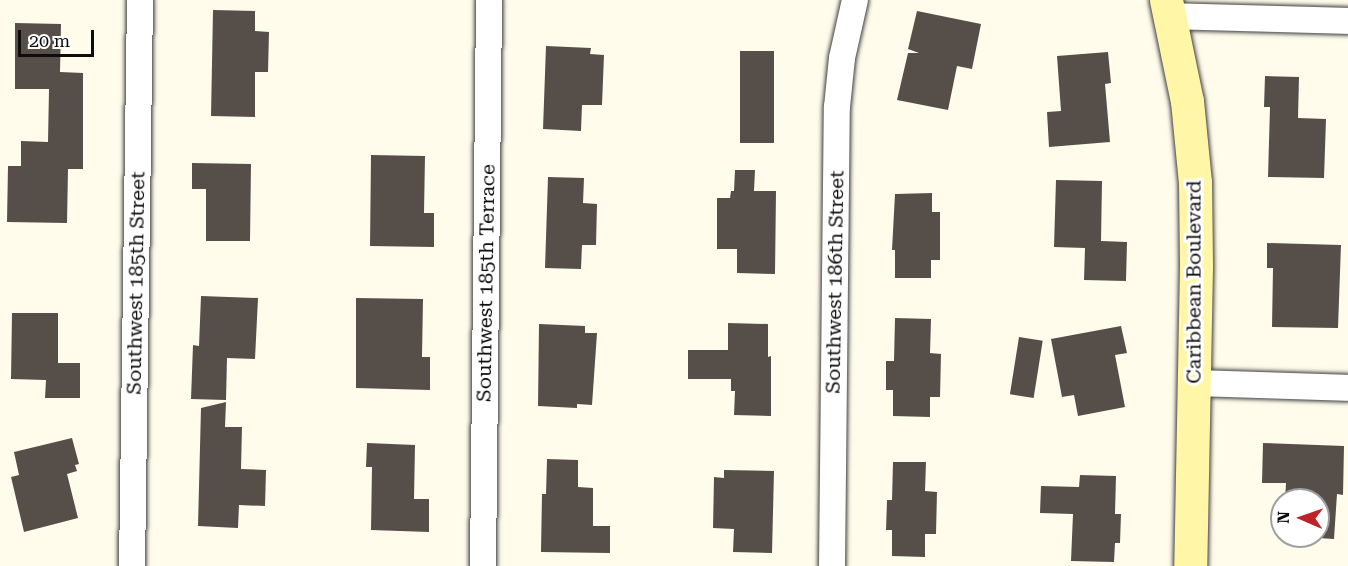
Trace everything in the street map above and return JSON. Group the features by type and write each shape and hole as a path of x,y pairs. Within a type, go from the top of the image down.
{"street":[{"name":"Southwest 185th Street","path":"132,566 140,0"},
{"name":"Southwest 185th Terrace","path":"483,566 489,0"},
{"name":"Southwest 186th Street","path":"832,566 837,107 842,58 855,0"},
{"path":"1168,8 1348,21"},
{"name":"Caribbean Boulevard","path":"1168,8 1187,101 1194,172 1196,267 1190,566"},
{"path":"1193,383 1348,388"}],"building":[{"path":"213,10 255,11 255,31 269,32 268,72 255,72 255,117 211,116"},
{"path":"917,11 981,24 972,69 957,66 948,110 897,100 908,53 919,53 908,49"},
{"path":"15,23 61,24 60,72 83,73 83,169 68,169 67,223 7,222 8,166 21,166 21,141 48,142 49,89 15,89"},
{"path":"546,46 591,48 590,54 604,55 602,105 582,105 581,131 543,129"},
{"path":"740,51 774,51 774,143 740,143"},
{"path":"1108,52 1111,83 1105,84 1110,142 1049,147 1047,112 1061,111 1057,56"},
{"path":"1265,76 1299,77 1298,118 1326,119 1324,178 1268,177 1270,107 1264,107"},
{"path":"371,155 425,156 424,213 434,213 434,247 370,246"},
{"path":"192,163 251,164 250,241 206,241 206,189 192,189"},
{"path":"735,170 755,170 754,191 776,191 775,274 737,273 737,249 717,249 717,198 730,198 731,191 734,191"},
{"path":"548,177 584,178 583,203 597,204 596,245 582,245 581,269 545,268"},
{"path":"1056,180 1102,181 1101,241 1127,242 1126,281 1084,280 1085,248 1054,247"},
{"path":"932,193 932,212 940,212 940,260 931,260 931,278 895,278 895,250 892,250 895,194"},
{"path":"1267,243 1341,245 1338,328 1272,327 1273,268 1267,268"},
{"path":"201,296 258,298 255,359 227,358 226,400 191,399 193,345 199,346"},
{"path":"356,298 423,299 422,357 430,357 430,390 356,388"},
{"path":"12,313 58,313 58,363 80,363 80,398 45,398 46,380 11,379"},
{"path":"895,318 931,319 930,353 941,354 940,397 930,397 930,417 893,416 893,390 886,390 886,361 894,361"},
{"path":"728,323 768,324 768,357 771,356 771,416 734,415 735,391 731,391 731,379 688,379 688,350 728,350"},
{"path":"539,324 585,326 585,333 597,333 592,405 577,404 577,408 538,406"},
{"path":"1121,326 1127,353 1115,355 1125,407 1078,416 1074,395 1062,397 1051,339"},
{"path":"1019,337 1043,341 1034,398 1010,394"},
{"path":"226,402 225,427 242,427 241,469 266,470 265,506 239,505 238,528 198,526 201,408"},
{"path":"72,438 79,464 75,465 77,471 67,474 78,518 24,532 11,477 19,475 14,452"},
{"path":"367,443 415,445 414,499 429,499 429,532 371,530 372,467 366,467"},
{"path":"1263,443 1344,446 1343,495 1337,494 1334,539 1330,539 1330,488 1286,488 1286,483 1262,483"},
{"path":"547,459 578,460 578,487 593,488 593,526 610,526 610,553 541,552 542,494 546,494"},
{"path":"893,462 926,462 925,491 937,492 936,534 925,534 925,557 892,556 892,530 886,530 887,500 892,500"},
{"path":"724,470 774,471 772,553 733,552 734,529 713,528 714,477 724,478"},
{"path":"1080,475 1116,476 1115,514 1121,514 1120,543 1115,543 1114,562 1071,561 1073,514 1040,513 1041,486 1079,487"}]}
